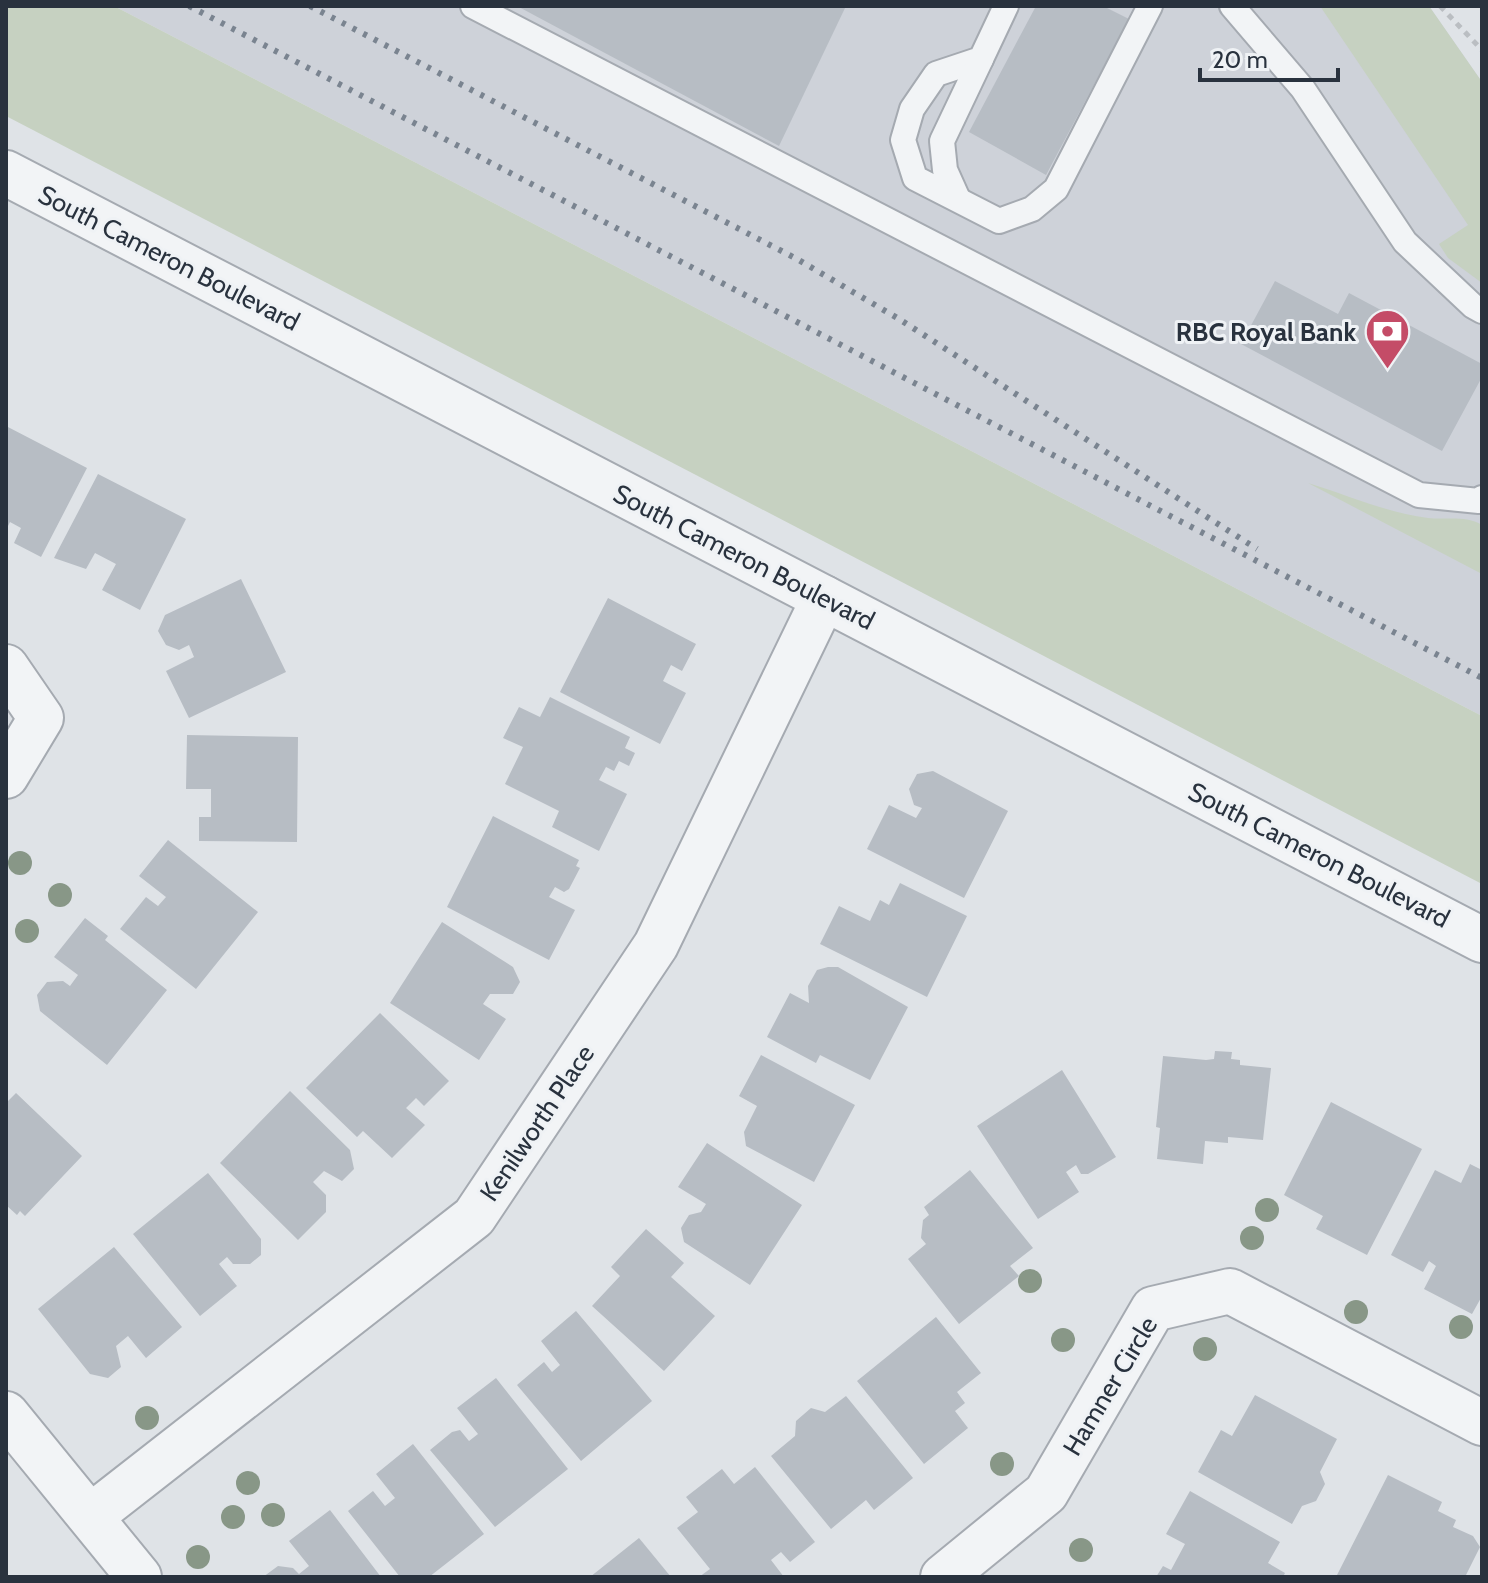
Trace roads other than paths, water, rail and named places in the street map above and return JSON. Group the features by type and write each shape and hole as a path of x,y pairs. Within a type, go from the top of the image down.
{"street":[{"name":"South Cameron Boulevard","path":"6,173 1482,940"},
{"name":"Kenilworth Place","path":"91,1516 474,1217 656,945 824,598"},
{"path":"6,667 41,718 6,776"},
{"name":"Hamner Circle","path":"943,1577 1046,1493 1153,1309 1230,1291 1482,1423"},
{"path":"6,1414 139,1577"}],"lane":[{"path":"473,6 1419,495 1479,501 1482,498"},
{"path":"958,199 945,170 942,141 1006,6"},
{"path":"981,59 936,74 912,109 903,140 915,178 999,221 1032,209 1056,189 1150,6"},
{"path":"1232,6 1303,89 1405,242 1482,311"}],"railway":[{"path":"189,6 1482,678"},
{"path":"310,6 797,259 899,319 1257,549"}],"place":[{"name":"RBC Royal Bank","path":"1387,371"}]}
